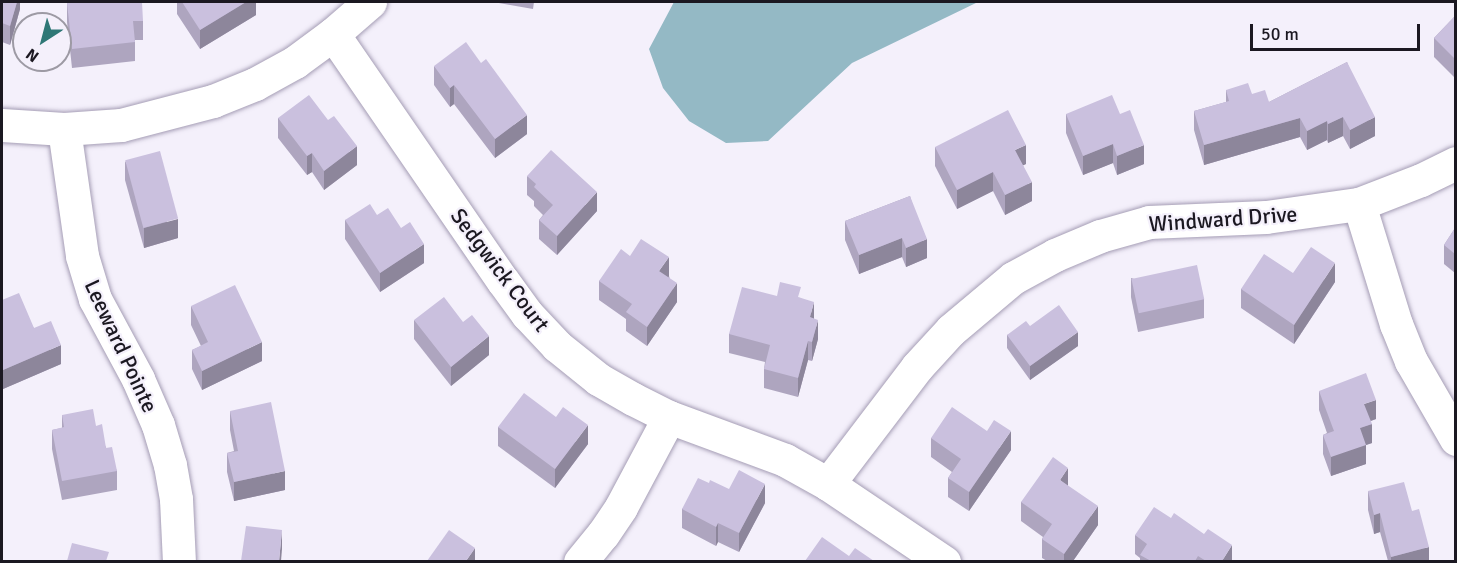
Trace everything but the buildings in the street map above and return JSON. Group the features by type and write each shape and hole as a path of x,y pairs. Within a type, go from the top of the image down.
{"street":[{"path":"2,125 64,129 121,125 213,100 255,84 295,62 333,34 370,2"},
{"name":"Sedgwick Court","path":"333,34 527,314 557,346 598,379 669,417 761,449 828,484 944,561"},
{"name":"Leeward Pointe","path":"64,129 82,256 95,299 142,388 158,425 170,465 176,499 179,561"},
{"name":"Windward Drive","path":"828,484 917,367 951,330 1013,278 1055,255 1100,236 1149,222 1266,217 1359,204 1421,180 1455,163"},
{"path":"1359,204 1396,324 1411,361 1455,439"},
{"path":"580,561 603,534 621,507 669,417"}],"water":[{"path":"674,2 978,2 852,63 768,141 726,143 689,121 663,88 649,49"}]}
